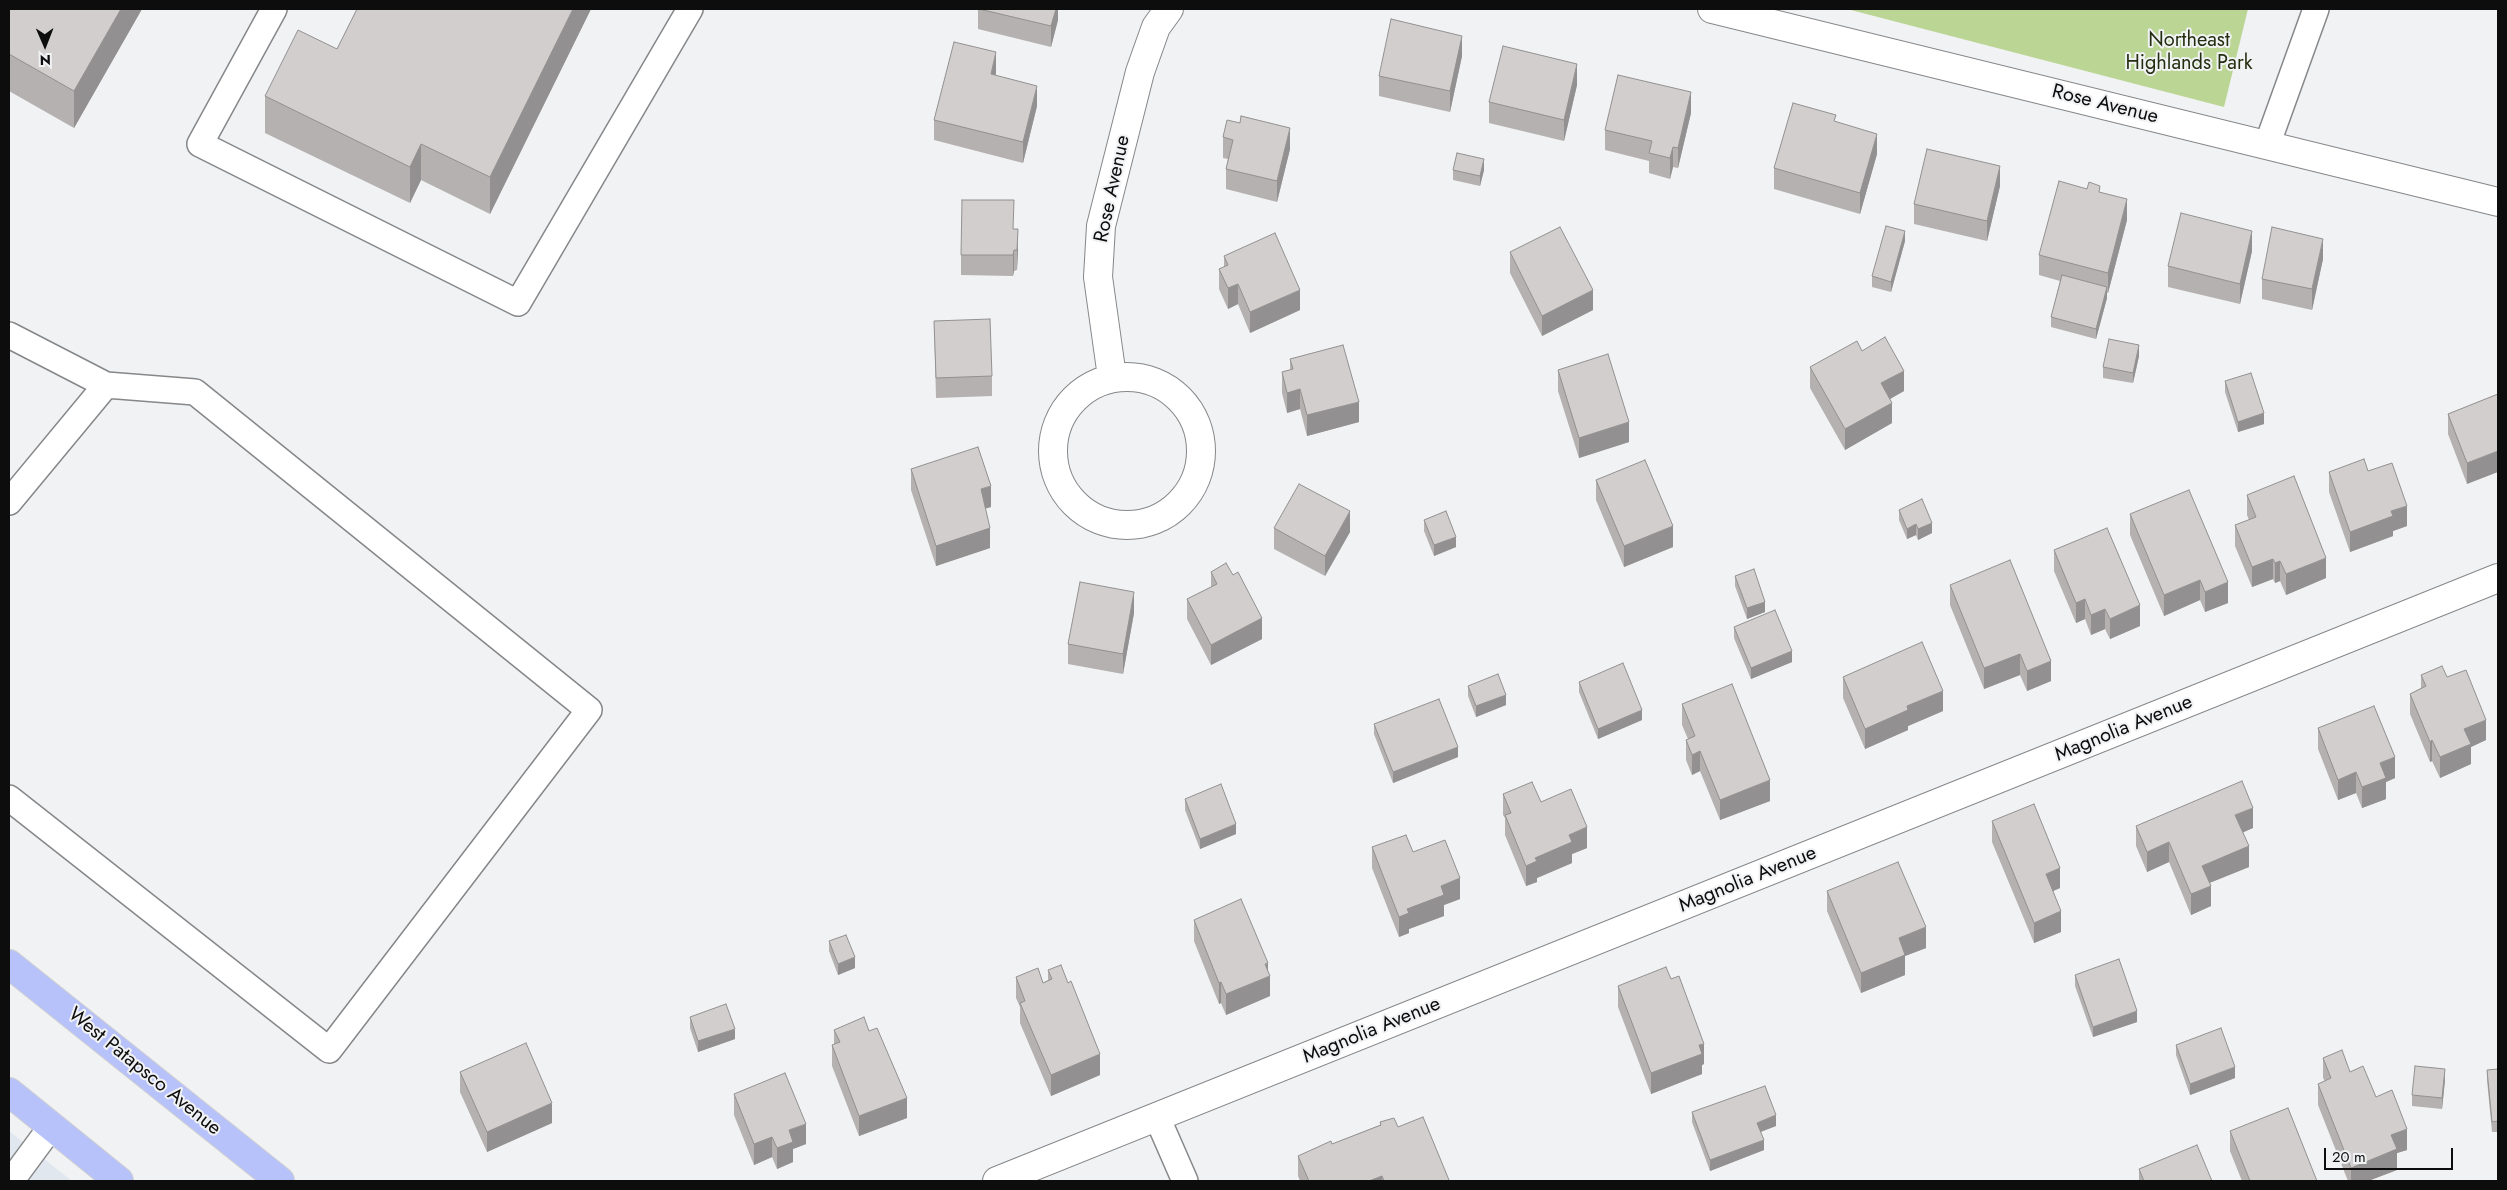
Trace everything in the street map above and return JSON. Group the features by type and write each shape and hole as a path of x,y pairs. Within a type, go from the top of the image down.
{"main road":[{"name":"West Patapsco Avenue","path":"9,964 280,1181"},
{"path":"9,1092 119,1181"}],"street":[{"name":"Rose Avenue","path":"1112,377 1098,277 1101,226 1140,72 1156,27 1169,9"},
{"name":"Rose Avenue","path":"1712,9 2498,202"},
{"path":"1112,377 1158,382 1185,402 1200,428 1202,458 1195,485 1178,507 1153,522 1122,526 1090,516 1073,503 1055,474 1053,442 1063,412 1081,391 1112,377"},
{"name":"Magnolia Avenue","path":"997,1181 2498,578"}],"lane":[{"path":"274,9 200,144 518,303 690,9"},
{"path":"2267,145 2316,9"},
{"path":"9,335 106,385 195,392 589,710 329,1050 9,798"},
{"path":"9,502 106,385"},
{"path":"1158,1117 1186,1181"},
{"path":"9,1177 17,1173 51,1126"}],"shaded area":[{"path":"9,1131 72,1181 9,1181"}],"green space":[{"name":"Northeast Highlands Park","path":"1847,9 2248,9 2224,107"}],"building":[{"path":"9,9 121,9 74,91 9,54"},
{"path":"357,9 573,9 490,177 421,144 410,167 265,96 298,30 337,49"},
{"path":"979,9 1056,9 1051,26"},
{"path":"1391,19 1462,36 1450,91 1379,76"},
{"path":"954,42 996,52 991,74 1037,86 1023,142 934,120"},
{"path":"1503,46 1577,64 1564,120 1489,102"},
{"path":"1618,75 1691,92 1678,148 1673,147 1670,158 1649,153 1652,141 1605,130"},
{"path":"1793,103 1836,115 1834,121 1877,134 1860,193 1774,168"},
{"path":"1241,116 1290,128 1277,181 1226,169 1233,140 1223,137 1227,120 1240,123"},
{"path":"1927,149 2000,166 1987,221 1914,204"},
{"path":"1457,153 1484,159 1480,176 1453,170"},
{"path":"2059,181 2087,189 2089,182 2100,186 2099,192 2127,199 2108,273 2039,255"},
{"path":"962,200 1014,200 1013,229 1018,229 1017,250 1014,250 1013,255 961,255"},
{"path":"2181,213 2252,231 2240,284 2168,266"},
{"path":"1886,226 1905,231 1891,282 1872,276"},
{"path":"1560,227 1593,290 1542,316 1510,252"},
{"path":"2272,227 2323,239 2312,289 2262,279"},
{"path":"1275,233 1300,290 1250,312 1238,284 1228,288 1219,269 1228,265 1224,256"},
{"path":"2062,275 2107,287 2096,329 2051,317"},
{"path":"990,319 992,376 936,378 934,321"},
{"path":"1885,337 1904,371 1881,383 1892,403 1845,429 1810,367 1857,341 1862,351"},
{"path":"2109,339 2139,345 2133,373 2103,367"},
{"path":"1343,345 1359,402 1307,415 1300,389 1287,393 1282,372 1293,369 1290,359"},
{"path":"1608,354 1629,422 1579,438 1558,370"},
{"path":"2251,373 2264,413 2238,422 2225,381"},
{"path":"2498,394 2498,451 2467,463 2448,414"},
{"path":"978,447 991,486 981,489 990,528 936,546 911,469"},
{"path":"2364,459 2368,471 2392,463 2407,506 2391,511 2393,516 2350,532 2329,472"},
{"path":"1645,460 1673,526 1624,546 1596,480"},
{"path":"2294,476 2326,558 2286,574 2280,561 2275,563 2273,559 2252,567 2235,525 2256,517 2247,495"},
{"path":"1299,484 1350,511 1325,556 1274,528"},
{"path":"2189,490 2228,582 2205,592 2200,580 2164,595 2130,514"},
{"path":"1922,499 1932,523 1918,529 1916,524 1907,529 1899,510"},
{"path":"1446,511 1456,537 1434,545 1424,520"},
{"path":"2107,528 2140,605 2110,619 2105,609 2091,615 2085,599 2076,603 2054,550"},
{"path":"2010,560 2051,661 2027,671 2020,654 1984,668 1950,585"},
{"path":"1226,563 1233,575 1238,572 1262,618 1211,645 1187,599 1217,584 1211,572"},
{"path":"1754,569 1765,602 1747,608 1735,576"},
{"path":"1080,582 1134,592 1123,654 1068,644"},
{"path":"1775,610 1792,651 1751,668 1734,627"},
{"path":"1922,642 1943,691 1907,706 1908,710 1865,729 1843,677"},
{"path":"1623,663 1642,710 1598,729 1579,682"},
{"path":"2442,666 2447,677 2466,670 2486,720 2464,729 2471,744 2440,757 2432,740 2430,742 2410,694 2426,686 2421,675"},
{"path":"1498,674 1506,695 1476,706 1468,686"},
{"path":"1732,684 1770,780 1720,800 1700,751 1692,755 1686,740 1695,736 1682,704"},
{"path":"1439,699 1458,747 1393,772 1374,724"},
{"path":"2374,706 2395,757 2380,763 2386,778 2362,787 2356,772 2338,780 2318,728"},
{"path":"2242,781 2253,808 2235,815 2249,846 2202,866 2211,886 2191,894 2169,842 2147,852 2136,826"},
{"path":"1532,782 1541,802 1571,789 1587,827 1569,835 1572,842 1535,858 1537,861 1526,866 1505,815 1511,813 1503,794"},
{"path":"1221,784 1236,824 1200,839 1185,799"},
{"path":"2034,804 2060,868 2046,874 2061,911 2034,923 1992,821"},
{"path":"1406,835 1413,852 1445,840 1460,878 1441,886 1444,895 1407,909 1409,913 1399,917 1372,847"},
{"path":"1898,862 1926,927 1899,938 1905,955 1861,973 1827,891"},
{"path":"1241,899 1268,963 1265,964 1270,976 1226,994 1221,982 1219,983 1194,920"},
{"path":"846,935 855,957 838,964 829,941"},
{"path":"2119,959 2137,1011 2093,1027 2075,975"},
{"path":"1061,965 1068,983 1071,981 1100,1054 1051,1075 1020,1003 1025,1001 1016,977 1038,968 1043,983 1052,979 1048,970"},
{"path":"1666,967 1671,979 1679,976 1704,1044 1699,1045 1702,1054 1651,1073 1618,986"},
{"path":"726,1004 735,1029 698,1041 690,1017"},
{"path":"864,1017 869,1031 877,1028 907,1098 859,1116 832,1045 840,1042 834,1030"},
{"path":"2221,1028 2235,1067 2190,1084 2176,1045"},
{"path":"526,1043 552,1103 487,1132 460,1072"},
{"path":"2342,1050 2350,1072 2363,1066 2376,1097 2392,1090 2407,1129 2391,1135 2397,1149 2351,1168 2318,1084 2331,1078 2323,1058"},
{"path":"2415,1066 2445,1069 2442,1098 2412,1095"},
{"path":"2498,1069 2498,1121 2492,1122 2487,1070"},
{"path":"785,1073 806,1124 789,1130 793,1142 777,1148 772,1137 754,1144 734,1094"},
{"path":"1765,1086 1776,1115 1757,1123 1764,1140 1710,1160 1692,1112"},
{"path":"2288,1108 2317,1181 2250,1181 2230,1131"},
{"path":"1423,1117 1449,1180 1384,1181 1382,1176 1369,1181 1309,1181 1298,1156 1331,1141 1332,1144 1381,1125 1380,1122 1394,1118 1398,1127"},
{"path":"2197,1145 2212,1181 2144,1181 2139,1169"}]}
